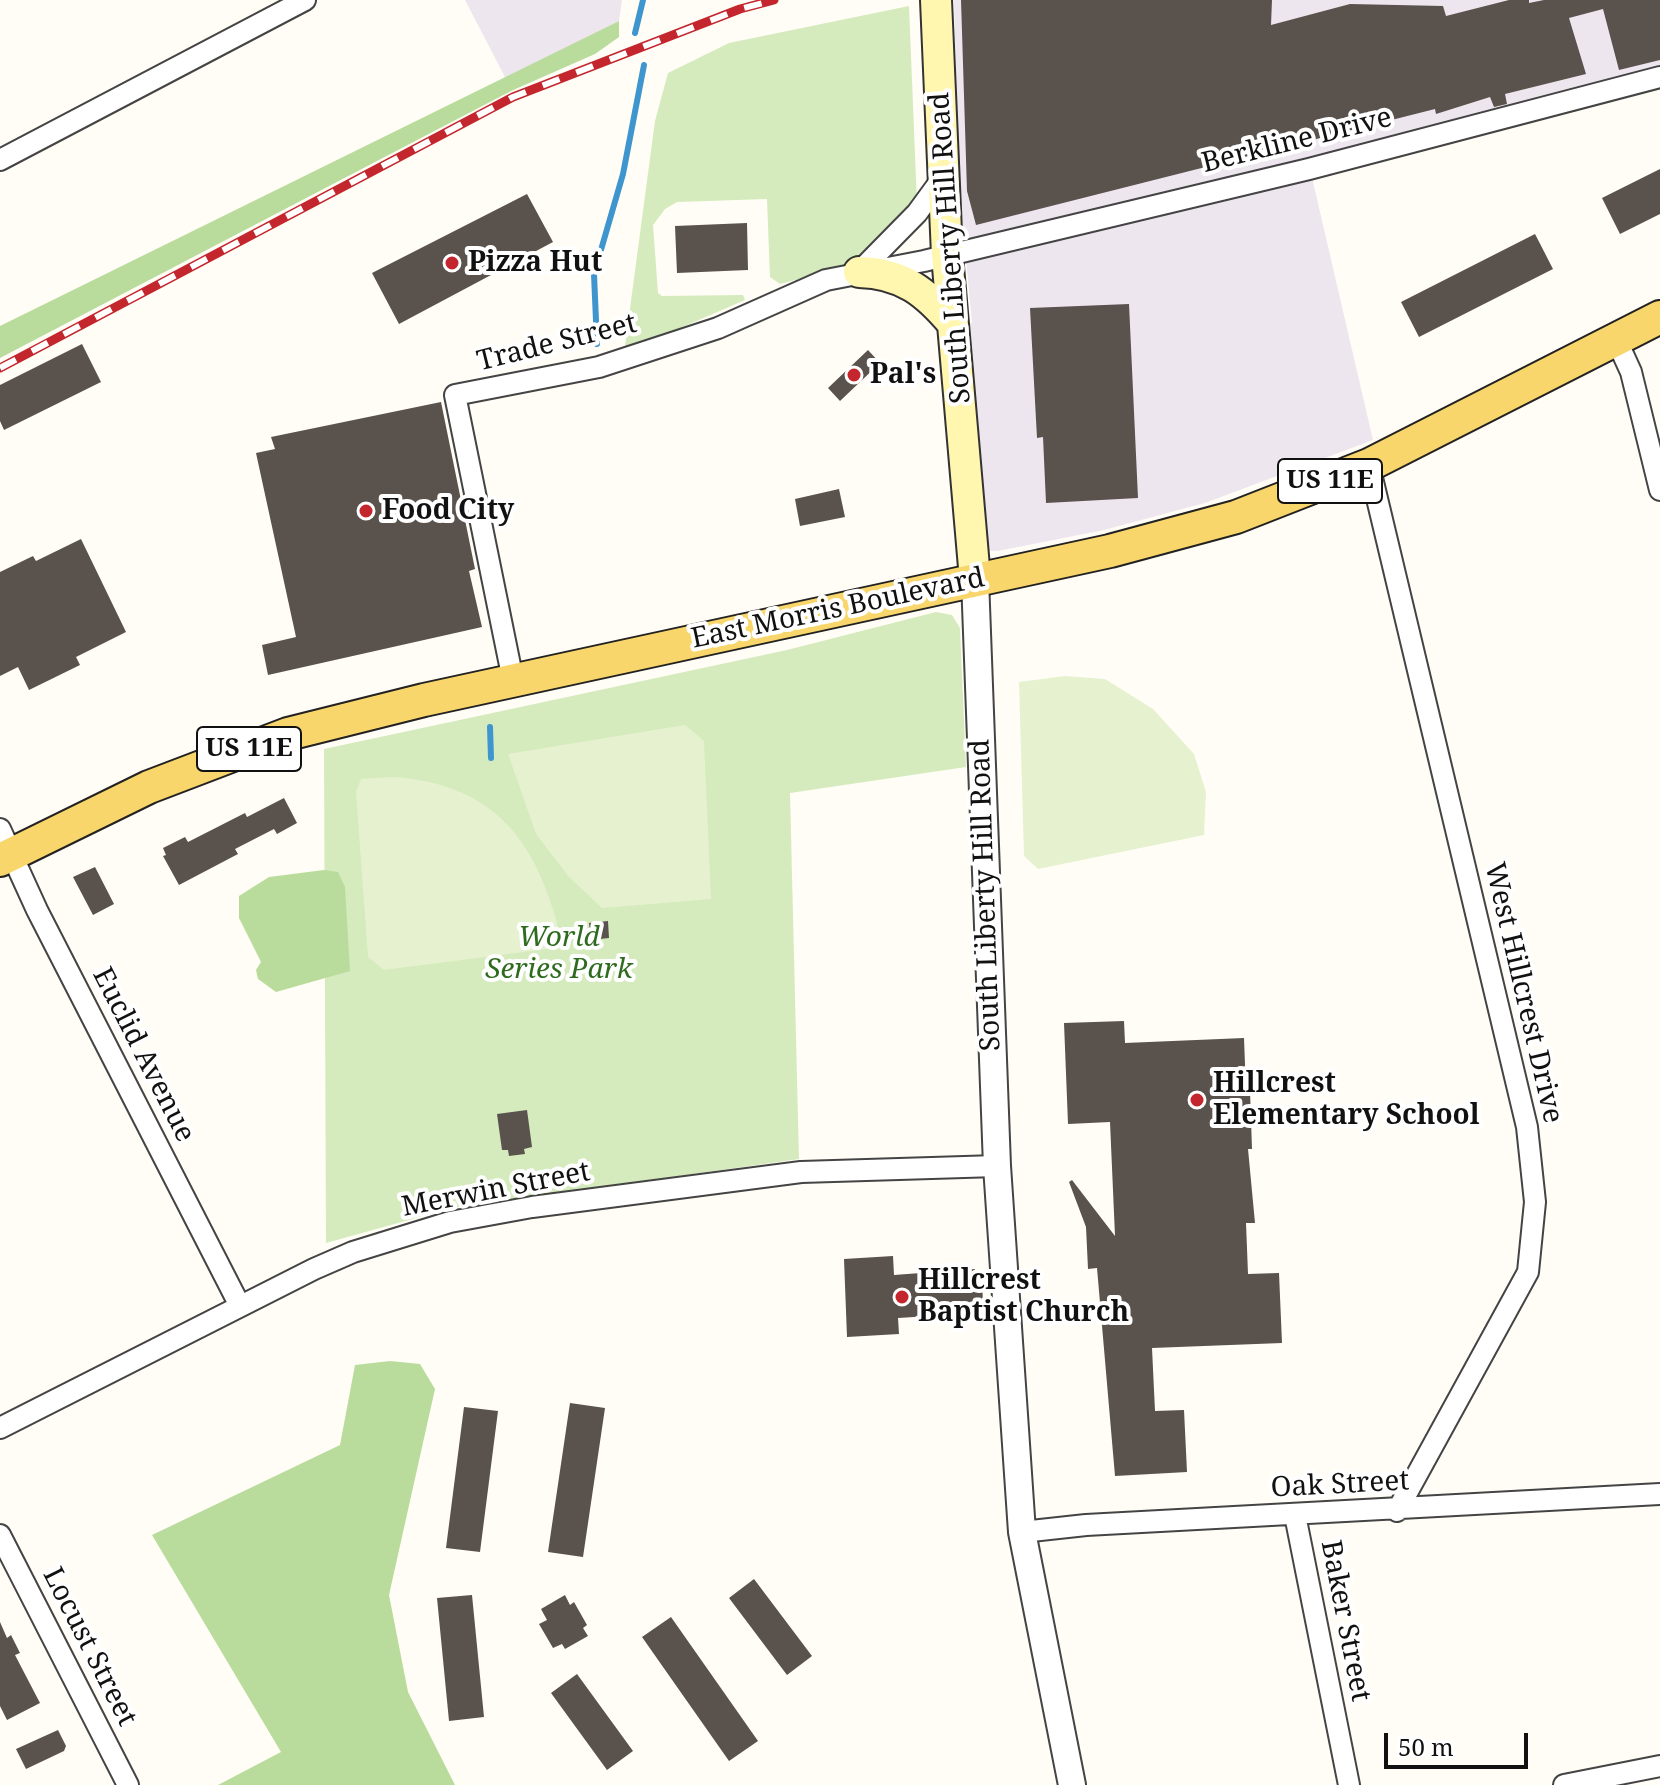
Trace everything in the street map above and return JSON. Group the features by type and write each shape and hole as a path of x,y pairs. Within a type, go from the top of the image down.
{"main road":[{"name":"South Liberty Hill Road","path":"936,0 947,255 975,579"},
{"path":"859,272 881,273 901,279 929,296 953,324"},
{"name":"East Morris Boulevard","path":"5,848 149,787 288,734 513,680 1110,551 1236,517 1369,465 1660,317"}],"street":[{"path":"0,160 305,0"},
{"name":"Berkline Drive","path":"947,255 1309,169 1660,77"},
{"path":"859,272 917,213 944,176"},
{"name":"Trade Street","path":"513,680 455,395 599,367 718,328 826,280 947,255"},
{"path":"1616,339 1631,372 1660,490"},
{"name":"West Hillcrest Drive","path":"1369,465 1527,1127 1535,1202 1528,1272 1397,1511"},
{"name":"South Liberty Hill Road","path":"975,579 997,1166 1022,1532 1072,1785"},
{"name":"Euclid Avenue","path":"5,848 240,1306"},
{"name":"Merwin Street","path":"0,1428 353,1252 464,1219 801,1172 997,1166"},
{"name":"Oak Street","path":"1022,1532 1660,1494"},
{"name":"Baker Street","path":"1295,1515 1349,1785"},
{"name":"Locust Street","path":"0,1535 128,1785"},
{"path":"1564,1785 1660,1766"}],"shaded area":[{"path":"465,0 622,0 619,21 506,79"},
{"path":"954,0 1660,0 1660,77 1310,169 1373,440 1205,503 1104,530 998,551 973,550 953,324 972,323 959,185"}],"green space":[{"path":"909,6 917,204 858,264 780,284 770,277 767,199 677,202 665,209 653,225 658,293 662,296 743,295 745,300 655,339 625,346 655,121 668,73 729,43"},
{"path":"619,21 619,37 595,54 511,91 0,358 0,326"},
{"name":"World Series Park","path":"936,612 952,615 960,628 966,767 790,793 799,1159 452,1208 326,1243 324,749 787,650"},
{"path":"1065,676 1105,679 1153,709 1194,754 1206,792 1204,835 1038,869 1024,856 1019,682"},
{"path":"685,725 704,741 711,899 602,908 569,877 536,834 508,754"},
{"path":"392,777 447,787 491,810 509,826 537,869 548,895 558,928 554,948 384,970 368,957 356,792 361,779"},
{"path":"324,870 338,872 345,887 350,971 276,992 258,979 256,970 261,962 239,918 239,896 269,877"},
{"path":"390,1361 420,1364 435,1389 389,1595 408,1692 455,1785 218,1785 281,1752 152,1535 340,1445 355,1365"}],"building":[{"path":"961,0 1272,0 1271,25 1350,4 1443,6 1446,16 1509,0 1529,0 1529,3 1544,0 1660,0 1660,60 1619,70 1603,9 1569,18 1586,74 1505,94 1507,104 1494,107 1490,97 1436,114 1435,109 976,225 967,191"},
{"path":"1660,169 1660,214 1620,234 1602,198"},
{"path":"527,194 553,242 399,324 372,273"},
{"path":"747,223 748,270 677,273 675,226"},
{"path":"1535,234 1553,269 1419,337 1401,302"},
{"path":"1129,304 1138,498 1046,503 1043,437 1037,438 1030,308"},
{"path":"82,344 101,382 4,430 0,421 0,385"},
{"name":"Pal's","path":"868,350 880,363 840,401 828,388"},
{"name":"Food City","path":"441,402 475,569 469,571 482,627 268,675 262,645 296,637 256,453 275,449 271,437"},
{"path":"839,489 845,517 800,526 795,499"},
{"path":"81,539 126,632 76,657 80,665 29,690 18,667 0,676 0,572 33,556 36,561"},
{"path":"284,798 297,823 277,834 274,829 235,849 238,854 179,885 163,856 166,855 163,848 185,837 188,842 245,813 247,817"},
{"path":"95,867 114,904 93,915 73,877"},
{"path":"608,921 609,938 591,940 589,923"},
{"name":"Hillcrest Elementary School","path":"1124,1021 1125,1043 1244,1038 1246,1091 1250,1091 1252,1149 1248,1149 1255,1223 1246,1223 1248,1274 1279,1273 1282,1343 1152,1348 1155,1411 1184,1410 1187,1472 1115,1476 1097,1268 1088,1269 1086,1227 1069,1182 1072,1180 1115,1236 1110,1122 1068,1124 1064,1023"},
{"path":"527,1110 532,1147 524,1149 525,1154 509,1156 508,1150 502,1150 497,1114"},
{"name":"Hillcrest Baptist Church","path":"893,1256 894,1275 975,1269 976,1278 982,1277 983,1305 977,1305 978,1313 898,1318 899,1334 847,1337 844,1259"},
{"path":"570,1403 605,1408 583,1557 548,1552"},
{"path":"464,1407 498,1411 480,1552 446,1548"},
{"path":"754,1579 812,1656 787,1675 729,1598"},
{"path":"472,1595 484,1717 449,1721 437,1598"},
{"path":"565,1595 570,1605 574,1602 587,1625 583,1628 588,1636 565,1649 562,1644 553,1648 539,1624 547,1620 541,1609"},
{"path":"671,1617 758,1741 729,1761 642,1637"},
{"path":"0,1622 7,1638 11,1635 20,1653 15,1655 40,1703 7,1720 0,1706"},
{"path":"577,1674 633,1751 607,1770 551,1693"},
{"path":"58,1730 66,1746 64,1751 26,1769 16,1749"}],"waterway":[{"path":"635,33 643,0"},
{"path":"597,344 594,274 623,174 644,65"},
{"path":"490,727 491,758"}],"railway":[{"path":"0,368 513,97 740,9 774,0"}],"place":[{"name":"Pizza Hut","path":"452,263"},
{"name":"Pal's","path":"854,375"},
{"name":"Food City","path":"366,511"},
{"name":"Hillcrest Elementary School","path":"1197,1100"},
{"name":"Hillcrest Baptist Church","path":"902,1297"}]}
